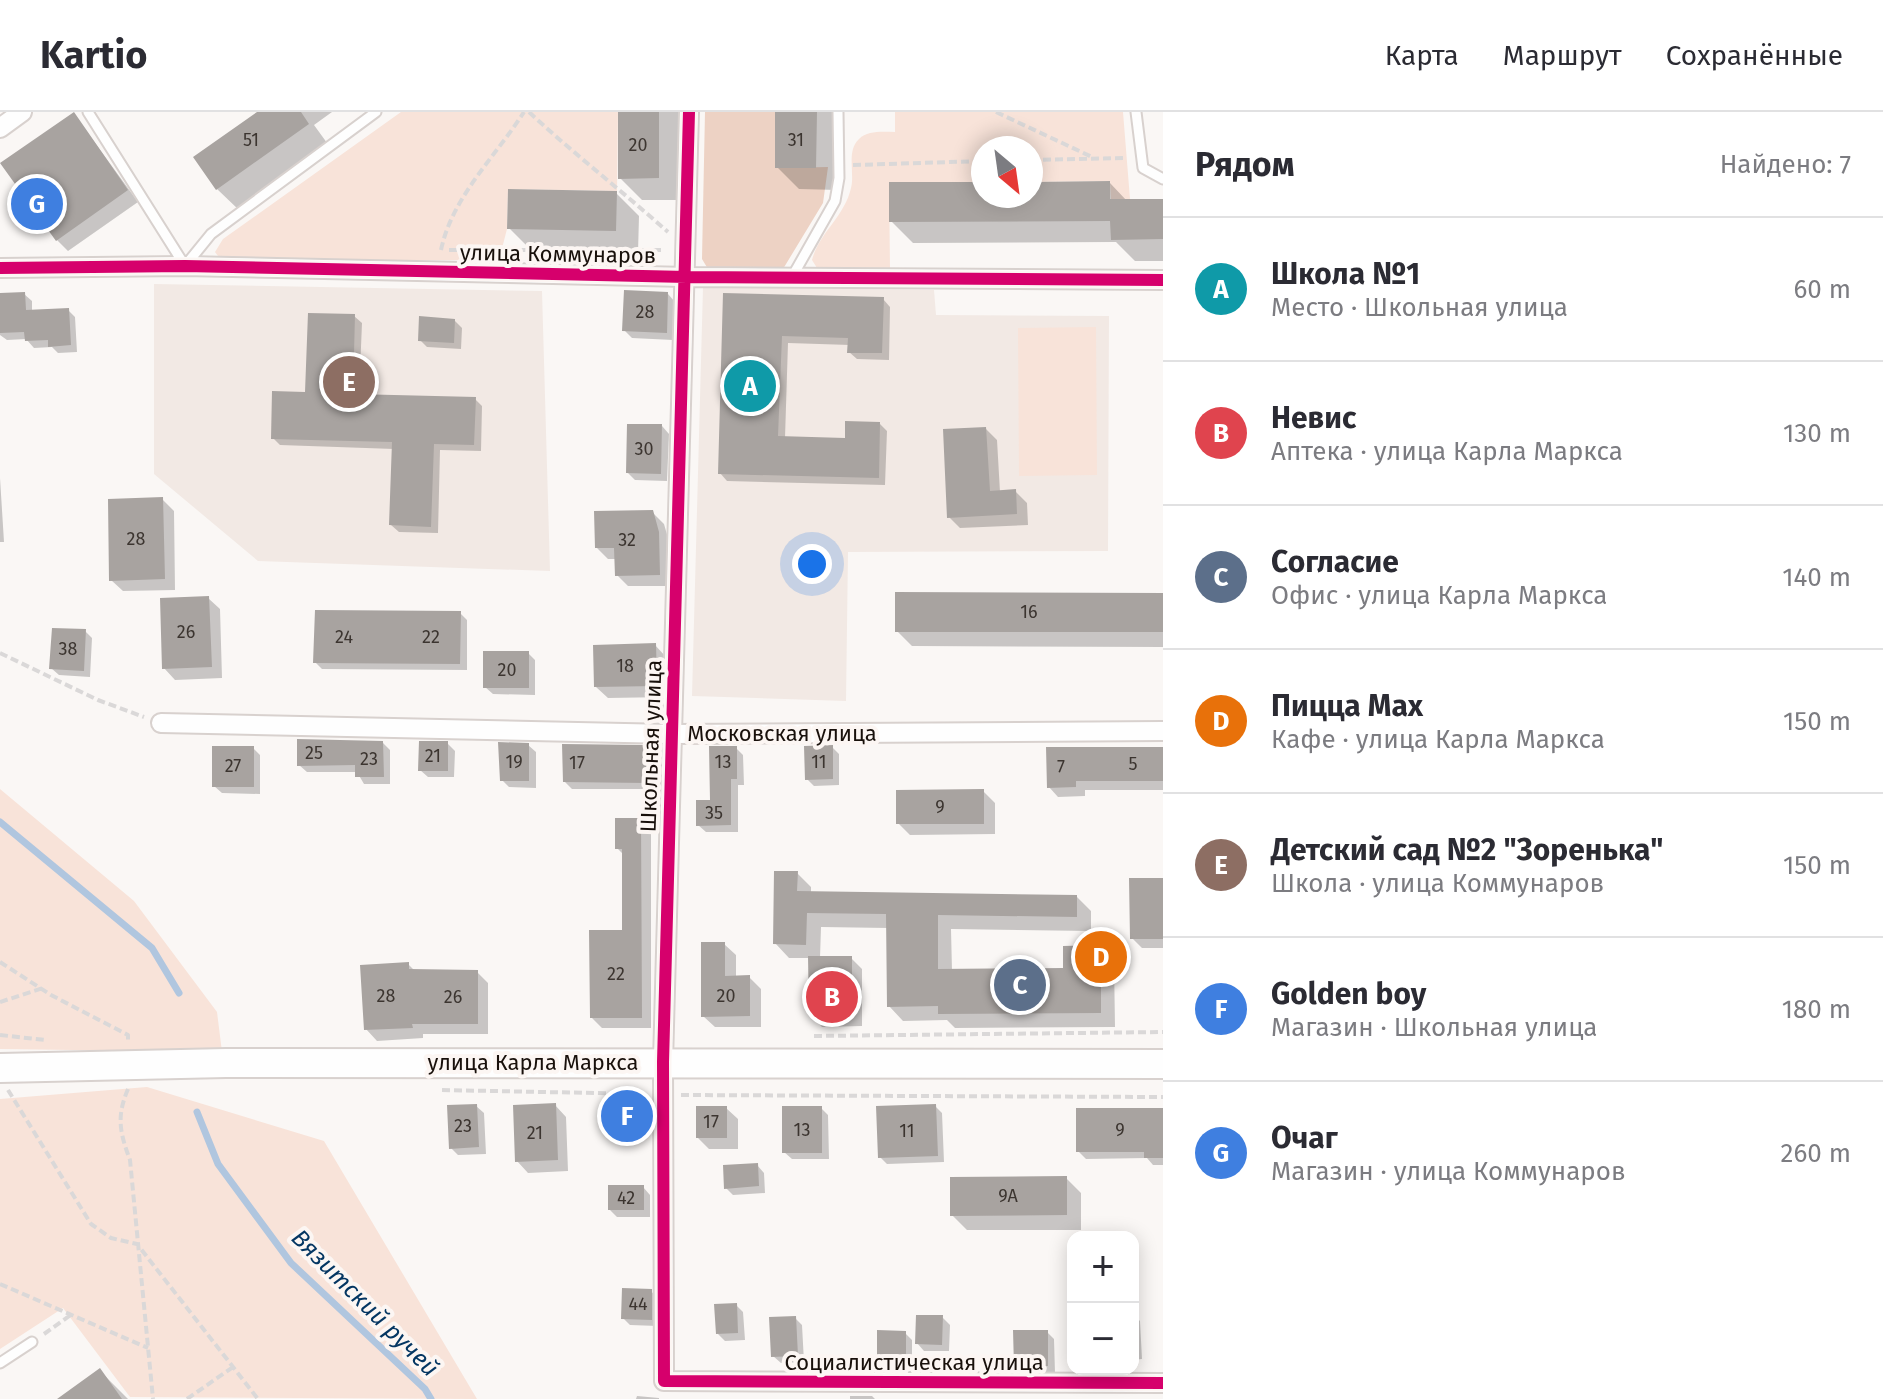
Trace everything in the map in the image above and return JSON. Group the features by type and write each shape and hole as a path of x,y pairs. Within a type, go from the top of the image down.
{"main road":[{"name":"улица Карла Маркса","path":"4,1078 226,1063 1163,1064"}],"street":[{"path":"0,128 22,112"},
{"name":"Школьная улица","path":"664,1381 663,1062 687,277 689,112"},
{"name":"улица Коммунаров","path":"0,268 185,266 687,277 1163,280"},
{"name":"Московская улица","path":"161,723 671,734 1163,731"},
{"name":"Социалистическая улица","path":"664,1381 1163,1383"}],"lane":[{"path":"88,112 185,266 211,234 376,112"},
{"path":"792,278 835,201 839,165 838,112"},
{"path":"1136,112 1143,168 1163,179"},
{"path":"0,1363 32,1342"}],"path":[{"path":"441,250 445,229 459,205 527,112 687,250"},
{"path":"996,112 1095,158"},
{"path":"1043,160 1140,157"},
{"path":"839,165 971,161"},
{"path":"426,250 687,250"},
{"path":"0,653 98,700 161,723"},
{"path":"0,962 51,995 128,1035 129,1047"},
{"path":"0,1002 43,988"},
{"path":"4,1078 91,1224 111,1238 137,1244 258,1399"},
{"path":"130,1084 118,1111 120,1130 130,1160 153,1399"},
{"path":"664,1094 1163,1097"},
{"path":"0,1284 148,1348"},
{"path":"32,1342 72,1314"},
{"path":"187,1399 233,1367"}],"shaded area":[{"path":"401,112 618,112 617,191 508,189 507,229 499,260 221,260 215,252 223,239"},
{"path":"705,112 775,112 775,168 828,167 823,203 783,269 708,269 702,259"},
{"path":"895,112 1123,112 1130,199 1111,199 1110,181 1043,182 1043,136 971,136 971,182 889,183 890,269 826,272 817,268 812,260 815,250 848,198 855,144 867,134 895,132"},
{"path":"154,284 542,291 550,571 258,561 154,474"},
{"path":"703,287 934,290 936,315 1109,316 1108,551 848,552 846,701 692,696"},
{"path":"1096,327 1097,475 1019,476 1018,328"},
{"path":"0,789 134,901 217,1012 222,1052 0,1049"},
{"path":"147,1087 324,1141 477,1399 130,1397 63,1308 0,1349 0,1099"}],"building":[{"path":"74,112 128,190 56,241 0,163"},
{"path":"257,112 301,112 309,124 216,190 193,157"},
{"path":"618,112 659,112 659,178 618,179"},
{"path":"775,112 817,112 816,168 775,168"},
{"path":"1110,181 1110,199 1163,199 1163,239 1111,240 1110,221 889,222 889,182 971,182 971,208 1043,208 1043,182"},
{"path":"508,189 617,191 616,231 507,229"},
{"path":"624,290 668,292 667,333 622,331"},
{"path":"25,292 26,310 69,308 71,345 48,347 48,340 25,341 24,332 0,333 0,293"},
{"path":"723,293 884,297 882,353 847,353 848,338 782,336 778,436 845,438 845,421 880,422 879,478 718,474"},
{"path":"308,313 355,314 353,394 476,397 474,445 434,444 431,527 389,525 392,442 271,439 272,391 305,392"},
{"path":"419,316 455,319 454,343 418,341"},
{"path":"627,424 662,424 661,474 626,473"},
{"path":"986,427 990,491 1016,489 1017,514 947,518 943,429"},
{"path":"163,497 165,579 109,581 108,499"},
{"path":"653,510 659,532 660,575 615,576 614,548 595,548 594,511"},
{"path":"895,592 1163,593 1163,632 895,632"},
{"path":"209,596 212,667 162,669 160,598"},
{"path":"315,610 461,611 460,664 313,663"},
{"path":"52,628 86,629 84,671 49,669"},
{"path":"656,643 657,686 594,687 593,645"},
{"path":"483,651 529,651 529,688 483,688"},
{"path":"297,739 383,741 384,777 355,777 355,765 297,766"},
{"path":"419,741 448,741 448,771 418,771"},
{"path":"498,742 529,743 529,781 500,781"},
{"path":"562,744 647,745 647,783 563,782"},
{"path":"833,745 833,779 805,780 804,746"},
{"path":"212,746 254,746 254,787 212,787"},
{"path":"709,746 737,746 737,779 731,779 731,825 696,826 696,800 710,800"},
{"path":"1046,747 1163,747 1163,781 1076,781 1076,787 1047,788"},
{"path":"984,789 984,824 896,824 896,790"},
{"path":"615,818 641,818 642,1018 590,1018 589,930 622,930 622,849 615,849"},
{"path":"774,871 798,871 797,891 1077,895 1077,917 938,915 938,969 1063,968 1063,946 1101,945 1101,1013 938,1014 938,1006 887,1007 886,914 807,913 806,945 773,944"},
{"path":"1129,878 1163,878 1163,939 1130,939"},
{"path":"701,942 725,942 725,976 750,975 750,1016 701,1017"},
{"path":"808,956 852,956 852,1016 809,1016"},
{"path":"409,962 409,969 478,970 478,1024 412,1024 413,1028 364,1030 360,965"},
{"path":"556,1103 558,1160 515,1162 513,1105"},
{"path":"477,1104 479,1147 449,1149 447,1105"},
{"path":"606,1104 637,1104 637,1131 606,1131"},
{"path":"936,1104 938,1156 878,1158 876,1106"},
{"path":"696,1106 727,1106 727,1138 696,1138"},
{"path":"782,1106 822,1106 822,1153 782,1153"},
{"path":"1076,1108 1163,1108 1163,1158 1144,1158 1144,1152 1076,1152"},
{"path":"758,1163 759,1186 724,1189 723,1165"},
{"path":"1067,1176 1067,1215 950,1216 950,1177"},
{"path":"608,1185 644,1185 644,1210 608,1210"},
{"path":"622,1288 652,1289 652,1320 621,1319"},
{"path":"737,1303 738,1333 716,1334 714,1304"},
{"path":"916,1315 943,1315 942,1345 915,1344"},
{"path":"796,1316 798,1356 771,1357 769,1317"},
{"path":"877,1330 906,1331 906,1355 877,1355"},
{"path":"1013,1330 1048,1330 1048,1366 1014,1367"},
{"path":"100,1368 122,1399 57,1399"}],"waterway":[{"name":"Вязитский ручей","path":"0,822 152,948 179,993"},
{"name":"Вязитский ручей","path":"197,1112 218,1164 291,1263 425,1389 431,1399"}],"cycle path":[{"path":"689,112 663,1062 664,1381 1163,1383"},
{"path":"0,268 185,266 687,277 1163,280"}],"place":[{"name":"Очаг","path":"37,204"},
{"name":"Детский сад №2 \"Зоренька\"","path":"349,382"},
{"name":"Школа №1","path":"750,386"},
{"name":"Пицца Max","path":"1101,957"},
{"name":"Согласие","path":"1020,985"},
{"name":"Невис","path":"832,997"},
{"name":"Golden boy","path":"627,1116"}]}
